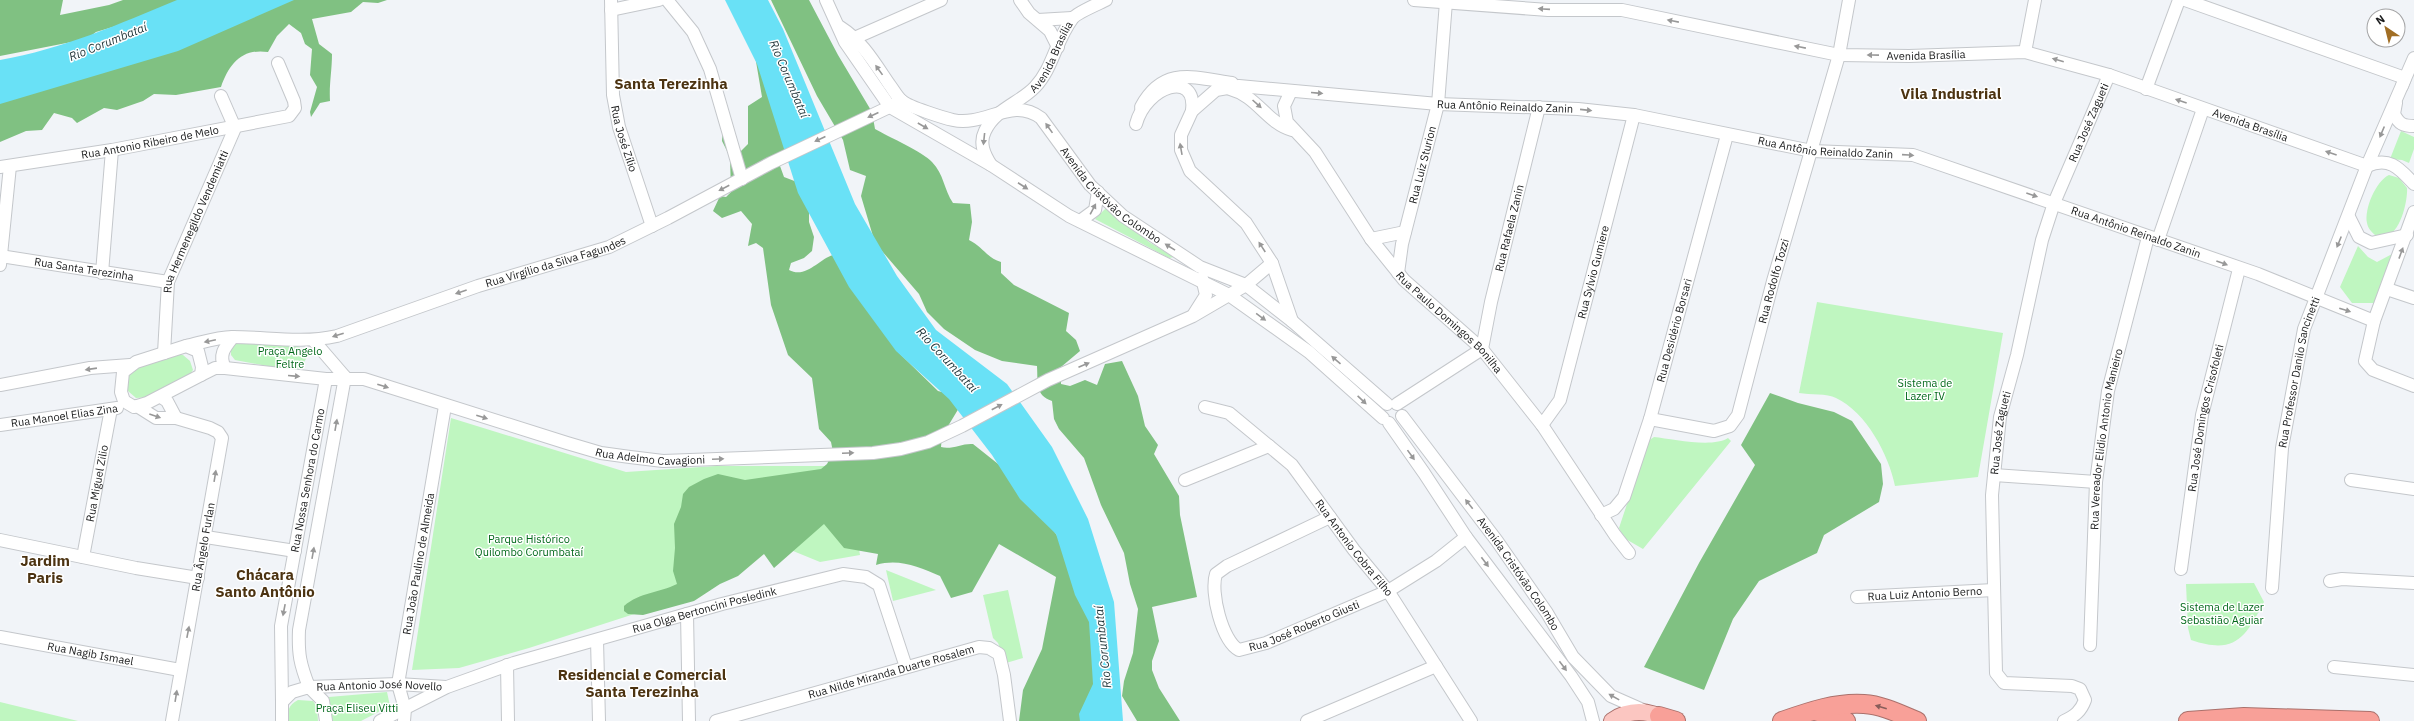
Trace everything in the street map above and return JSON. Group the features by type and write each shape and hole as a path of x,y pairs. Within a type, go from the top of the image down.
{"highway":[{"path":"1782,721 1811,711 1846,704 1865,704 1883,707 1917,721"},
{"path":"1811,711 1830,713 1846,721"},
{"path":"1658,717 1676,721"},
{"path":"2188,721 2244,717 2370,721"}],"main road":[{"path":"1612,721 1628,713 1658,717"}],"street":[{"path":"611,5 659,0"},
{"path":"667,0 693,32 710,69 742,179"},
{"name":"Avenida Cristóvão Colombo","path":"826,0 840,27 902,101 954,120 965,121 996,115 1015,108 1032,111 1041,118 1074,166 1098,192 1134,224 1214,274 1246,285 1392,404"},
{"path":"850,40 941,0"},
{"path":"1020,0 1029,13 1050,31 1058,47"},
{"name":"Avenida Brasília","path":"996,115 1035,87 1058,47 1072,18 1106,0"},
{"name":"Avenida Brasília","path":"1414,0 1548,10 1622,5 1839,54 1909,56 2025,52 2109,75 2368,166 2382,162 2395,164 2414,184"},
{"name":"Rua Rodolfo Tozzi","path":"1650,419 1714,431 1730,426 1738,415 1773,281 1839,54 1849,0"},
{"path":"2025,52 2035,0"},
{"path":"2146,89 2179,0"},
{"path":"2185,0 2405,78"},
{"name":"Rua Luiz Sturion","path":"1398,273 1405,232 1438,104 1446,2"},
{"name":"Rua José Zílio","path":"611,5 613,95 619,127 652,226"},
{"path":"1038,20 1072,18"},
{"name":"Avenida Cristóvão Colombo","path":"850,40 890,107 991,165 1080,221 1230,295 1309,352 1386,421 1466,537 1571,676 1588,702 1593,721"},
{"path":"2414,58 2405,78 2394,114 2400,124 2414,126"},
{"name":"Rua Antonio Ribeiro de Melo","path":"5,166 112,150 281,119 293,113 295,108 278,63"},
{"name":"Rua José Zagueti","path":"2064,721 2078,713 2083,706 2085,700 2080,689 2072,686 2004,683 1997,676 1994,663 1992,495 2000,417 2017,355 2042,240 2054,203 2109,75"},
{"name":"Rua Antônio Reinaldo Zanin","path":"1136,124 1142,107 1155,87 1162,82 1179,76 1291,91 1438,104 1539,107 1634,115 1812,151 1913,155 2054,203 2239,269 2258,274 2315,299 2374,321"},
{"name":"Rua Professor Danilo Sancinetti","path":"2272,588 2282,448 2304,330 2368,166 2405,78"},
{"name":"Rua Antônio Reinaldo Zanin","path":"1142,107 1156,93 1174,86 1188,93 1192,101 1192,111"},
{"name":"Rua Antônio Reinaldo Zanin","path":"1223,87 1251,86"},
{"path":"1292,322 1272,263 1246,223 1225,202 1198,180 1186,165 1180,144 1184,126 1192,111 1210,94 1223,87 1251,99 1281,125 1293,130"},
{"name":"Rua Paulo Domingos Bonilha","path":"1291,91 1285,103 1284,112 1287,122 1293,130 1316,152 1371,240 1398,273 1482,349 1542,425 1601,515 1629,553"},
{"path":"221,96 235,128"},
{"name":"Rua Virgílio da Silva Fagundes","path":"130,365 186,346 233,337 314,341 337,336 478,286 609,247 771,163 902,101"},
{"name":"Rua Rafaela Zanin","path":"1482,349 1491,302 1539,107"},
{"name":"Rua Vereador Elidio Antonio Manieiro","path":"2090,645 2096,482 2108,391 2153,238 2203,109"},
{"path":"991,165 984,153 982,138 986,129 996,115"},
{"name":"Rua Sylvio Gumiere","path":"1542,425 1560,400 1634,115"},
{"name":"Rua Hermenegildo Vendemiatti","path":"164,353 168,282 235,128"},
{"name":"Rua Desidério Borsari","path":"1601,515 1614,509 1624,496 1650,419 1728,134"},
{"path":"102,274 112,150"},
{"path":"0,259 5,166"},
{"path":"1080,221 1095,210 1098,192"},
{"path":"2413,216 2374,321 2365,361 2373,370 2414,386"},
{"path":"2349,217 2349,222 2359,237 2371,243 2407,235"},
{"path":"1371,240 1405,232"},
{"path":"1186,257 1205,284 1206,295 1193,316"},
{"name":"Rua Santa Terezinha","path":"0,259 168,282"},
{"path":"1230,295 1246,285 1272,263"},
{"name":"Rua José Domingos Crisofoleti","path":"2182,569 2202,416 2239,269"},
{"path":"2387,289 2414,298"},
{"name":"Rua Adelmo Cavagioni","path":"225,368 326,379 345,377 364,379 445,406 602,453 663,461 873,452 901,449 928,442 962,426 1048,380 1193,316 1230,295"},
{"path":"225,368 222,360 222,352 233,337"},
{"path":"314,341 345,377"},
{"path":"186,346 198,351 202,367 201,375"},
{"path":"1392,404 1402,409 1402,416 1398,422 1386,421 1382,410 1482,349"},
{"path":"0,385 90,368 130,365"},
{"path":"130,365 123,372 121,392 133,406 156,418 176,418 167,401 161,396"},
{"name":"Rua Manoel Elias Zina","path":"0,425 133,406 161,396 215,368 225,368"},
{"name":"Rua Nossa Senhora do Carmo","path":"309,687 298,656 299,630 345,377"},
{"name":"Rua Nossa Senhora do Carmo","path":"282,721 281,626 326,379"},
{"name":"Rua João Paulino de Almeida","path":"404,715 398,684 445,406"},
{"name":"Rua Antonio Cobra Filho","path":"1205,407 1229,413 1292,465 1330,517 1388,591 1471,721"},
{"name":"Rua Miguel Zilio","path":"83,557 111,409"},
{"name":"Avenida Cristóvão Colombo","path":"1402,416 1497,541 1547,613 1573,657 1611,696 1658,717"},
{"name":"Rua Ângelo Furlan","path":"172,721 180,670 206,537 222,438 218,432 210,428 176,418"},
{"path":"1185,480 1269,446"},
{"path":"1994,475 2096,482"},
{"path":"2351,480 2414,489"},
{"name":"Rua José Roberto Giusti","path":"1330,517 1226,566 1216,574 1213,591 1230,644 1239,650 1266,644 1388,591 1436,561 1466,537"},
{"path":"206,537 295,551"},
{"path":"0,540 198,578"},
{"name":"Rua Olga Bertoncini Posledink","path":"447,687 507,665 687,614 832,575 843,574 866,577 879,585 906,667"},
{"path":"2330,581 2342,579 2414,583"},
{"name":"Rua Luiz Antonio Berno","path":"1857,597 1994,590"},
{"path":"687,614 689,721"},
{"name":"Rua Nagib Ismael","path":"0,637 180,670"},
{"path":"597,640 599,721"},
{"name":"Rua Nilde Miranda Duarte Rosalem","path":"716,721 979,647 992,649 999,654 1010,721"},
{"path":"507,665 508,721"},
{"path":"1307,721 1436,666"},
{"path":"2334,667 2414,675"},
{"name":"Rua Antonio José Novello","path":"282,702 292,692 309,687 398,684 447,687"},
{"path":"309,687 323,701 326,721"},
{"name":"Rua Antonio José Novello","path":"380,721 404,715 447,687"}],"green space":[{"path":"0,0 63,0 60,15 109,5 123,0 204,0 96,32 87,39 0,56"},
{"path":"270,0 387,0 378,3 363,2 351,12 312,19 319,44 332,54 330,101 320,103 311,117 310,112 317,87 310,75 312,49 305,44 301,33 289,24 277,36 268,52 259,51 244,55 238,59 228,71 221,87 176,95 154,94 143,101 117,110 104,108 77,123 72,118 54,113 42,130 26,131 0,142 0,89"},
{"path":"771,0 809,0 838,55 872,112 875,129 928,158 942,177 953,203 970,204 972,222 969,240 978,245 992,258 1001,262 1001,273 1014,285 1069,313 1066,331 1076,340 1080,351 1061,367 1061,384 1070,386 1085,380 1097,385 1105,364 1122,361 1138,396 1145,426 1158,445 1154,454 1179,496 1180,515 1197,597 1152,607 1159,641 1152,661 1152,670 1159,688 1180,721 1137,721 1122,696 1124,681 1133,653 1138,609 1130,584 1124,553 1101,505 1084,458 1059,429 1054,419 1052,401 1043,395 1038,388 1037,366 1002,361 975,350 944,329 927,312 919,294 875,243 861,196 866,176 850,170 843,140 817,96"},
{"path":"749,20 788,142 780,166 784,177 797,182 809,208 809,222 814,237 812,251 804,258 791,263 789,270 801,272 807,270 833,255 898,352 938,391 965,398 942,436 941,447 949,448 965,444 973,444 1017,479 1056,534 1091,593 1100,721 1019,721 1023,690 1042,649 1056,577 999,544 972,592 951,598 940,576 909,564 893,562 876,565 878,554 844,548 824,524 774,568 764,554 738,576 720,584 694,601 643,615 628,614 624,611 624,606 630,601 643,595 677,584 673,571 675,548 674,524 681,507 683,494 689,487 718,474 745,480 821,469 827,464 833,452 831,442 819,429 812,378 788,355 771,305 763,248 756,243 748,246 752,224 741,211 722,218 713,211 720,196 726,197 731,192 730,157 722,141 723,127 740,152 748,144 748,106 762,97"},
{"path":"2401,131 2414,137 2414,149 2409,163 2402,160 2390,159"},
{"path":"2389,175 2399,178 2407,188 2405,207 2397,228 2393,232 2387,235 2376,236 2370,230 2368,225 2367,210 2376,189 2384,178"},
{"path":"1107,207 1149,242 1174,257 1169,258 1095,219"},
{"path":"2358,246 2368,257 2377,262 2394,253 2376,303 2352,303 2340,287"},
{"name":"Sistema de Lazer IV","path":"1817,302 2003,333 1978,477 1895,486 1882,448 1857,413 1832,396 1799,393"},
{"name":"Praça Angelo Feltre","path":"237,343 298,346 304,351 306,359 301,367 294,371 235,360 231,355 231,348"},
{"path":"173,355 183,355 190,361 193,370 182,381 167,390 143,397 136,398 128,391 127,380 129,371"},
{"path":"1770,393 1798,403 1834,412 1852,421 1881,464 1883,484 1879,502 1824,535 1817,553 1759,581 1733,619 1704,690 1644,667 1699,563 1755,465 1741,445"},
{"name":"Parque Histórico Quilombo Corumbataí","path":"451,418 626,472 716,466 845,466 860,555 820,562 776,544 690,596 529,648 459,668 412,670"},
{"path":"1654,437 1703,443 1721,441 1728,438 1731,441 1643,549 1624,538 1619,528 1648,441"},
{"path":"886,570 936,590 893,601"},
{"name":"Sistema de Lazer Sebastião Aguiar","path":"2254,583 2264,602 2244,634 2237,640 2228,644 2206,644 2191,640 2188,628 2186,584"},
{"path":"1008,590 1023,658 1006,663 998,643 993,638 983,595"},
{"name":"Praça Eliseu Vitti","path":"387,692 390,706 361,721 331,721 329,697"},
{"path":"298,700 313,701 317,707 318,721 286,721 290,706"},
{"path":"0,702 78,721 0,721"}],"water":[{"name":"Rio Corumbataí","path":"177,0 294,0 178,51 0,104 0,60 68,43 112,27"},
{"name":"Rio Corumbataí","path":"725,0 768,0 783,29 855,204 897,276 936,330 1007,384 1052,447 1088,519 1114,602 1123,721 1080,721 1079,714 1093,684 1089,622 1075,595 1056,534 1020,499 992,455 949,399 896,351 849,287 798,193 757,64"}],"district":[{"name":"Santa Terezinha","path":"671,84"},
{"name":"Vila Industrial","path":"1951,94"},
{"name":"Jardim Paris","path":"45,570"},
{"name":"Chácara Santo Antônio","path":"265,584"},
{"name":"Residencial e Comercial Santa Terezinha","path":"642,684"}]}
